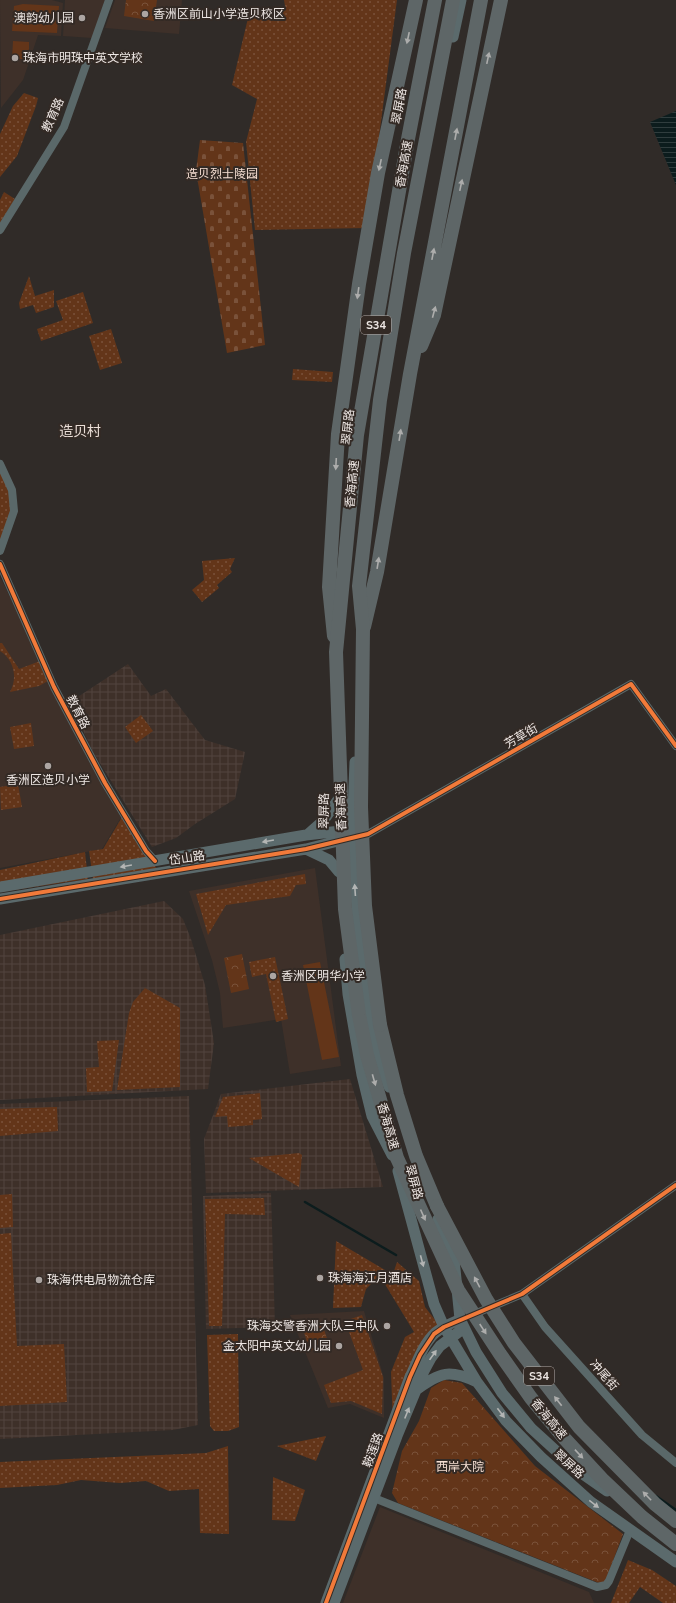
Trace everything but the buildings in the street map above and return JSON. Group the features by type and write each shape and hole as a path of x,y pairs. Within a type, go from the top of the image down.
{"highway":[{"path":"336,652 329,587 338,434 359,284 378,173 416,0"},
{"name":"香海高速","path":"452,0 404,253 379,408 359,586 363,628 361,807 365,906 380,1025 397,1095 416,1156 437,1206 486,1299 514,1343 579,1427 655,1504 676,1522"},
{"path":"363,628 377,572 410,374 481,0"},
{"path":"410,374 434,315 501,0"},
{"name":"香海高速","path":"432,1 357,435 336,652 344,909 359,1015 367,1055 397,1158 442,1259 458,1290 518,1379 565,1439 602,1479 642,1517 676,1544"}],"main road":[{"name":"翠屏路","path":"461,0 419,188 389,375 359,647 352,834 356,909 364,969 377,1053 413,1156 454,1259 462,1324 476,1352 502,1392 531,1428 576,1470 676,1538"},
{"name":"翠屏路","path":"432,1 390,231 368,372 346,561 340,659 336,837 348,994 362,1075 372,1116 396,1164 434,1304 450,1338 477,1382 506,1421 521,1438 591,1502 676,1562"},
{"path":"306,835 324,820 337,801"},
{"name":"岱山路","path":"0,899 306,849 336,837 352,834"},
{"name":"岱山路","path":"0,887 306,835 336,837"},
{"path":"306,849 329,860 339,872"},
{"name":"鞍莲路","path":"334,1603 410,1377 420,1355 434,1334 444,1327 462,1324"},
{"name":"鞍莲路","path":"326,1603 370,1497 431,1358 440,1346 450,1338 462,1324"},
{"path":"416,1390 433,1378 452,1373 477,1382"},
{"path":"521,1438 531,1428"}],"street":[{"name":"教育路","path":"0,230 64,127 109,0"},
{"path":"0,464 12,490 14,511 0,551"},
{"name":"教育路","path":"0,564 54,687 80,738 146,851 155,861"},
{"name":"芳草街","path":"352,834 368,834 631,684 676,746"},
{"path":"462,1324 522,1294 676,1185"},
{"name":"冲尾街","path":"522,1294 545,1327 637,1430 676,1463"},
{"path":"370,1497 597,1587 606,1585 609,1581 630,1530"}],"shaded area":[{"name":"珠海市明珠中英文学校","path":"0,0 52,0 63,3 61,36 38,35 23,80 1,108"},
{"name":"澳韵幼儿园","path":"65,0 105,0 92,38 63,36"},
{"name":"香洲区前山小学造贝校区","path":"115,0 182,0 179,34 105,28"},
{"path":"676,111 676,185 650,122"},
{"name":"香洲区造贝小学","path":"0,577 123,814 102,849 0,868"},
{"path":"128,664 151,696 166,689 205,740 245,752 235,799 195,824 176,838 152,847 93,752 70,702"},
{"name":"香洲区明华小学","path":"315,868 341,1066 290,1074 281,1019 223,1028 220,993 212,960 189,891"},
{"path":"164,901 183,919 191,939 205,985 214,1043 208,1089 0,1100 0,935"},
{"path":"350,1079 383,1187 206,1193 204,1139 221,1094"},
{"path":"189,1096 198,1425 173,1430 0,1439 0,1104"},
{"path":"271,1193 275,1327 206,1329 203,1196"},
{"name":"金太阳中英文幼儿园","path":"364,1311 384,1378 384,1418 350,1404 328,1408 290,1315"},
{"path":"380,1507 589,1592 594,1603 343,1603"}],"green space":[{"path":"126,0 157,0 154,21 124,16"},
{"path":"284,0 397,0 367,228 255,230 246,142 257,99 232,85 249,14 285,6"},
{"path":"23,4 59,6 57,33 12,31 14,6"},
{"path":"13,41 29,42 29,59 12,59"},
{"path":"24,93 38,98 36,106 17,156 0,177 0,134 13,106"},
{"name":"造贝烈士陵园","path":"200,140 243,143 265,345 227,353 196,171"},
{"path":"4,192 15,199 0,223 0,200"},
{"path":"29,276 35,296 54,290 54,307 36,313 33,305 20,309 19,303"},
{"path":"83,292 93,323 41,341 37,329 63,320 56,301"},
{"path":"111,329 122,363 100,370 89,336"},
{"path":"293,369 333,372 332,382 292,380"},
{"path":"0,471 10,492 12,509 0,543"},
{"path":"235,558 230,569 232,572 217,585 219,588 202,602 192,590 204,580 202,561"},
{"path":"0,643 2,643 19,669 40,661 48,681 39,686 10,692 14,681 13,669 9,659 0,651"},
{"path":"141,715 153,731 136,743 125,727"},
{"path":"31,723 34,746 14,749 10,727"},
{"path":"18,784 22,807 1,810 0,787"},
{"path":"122,817 157,869 93,879 89,851 103,849"},
{"path":"85,852 88,879 0,892 0,870"},
{"path":"305,874 306,884 296,885 290,896 226,905 208,935 196,894"},
{"path":"242,954 249,989 231,993 224,958"},
{"path":"275,957 288,1019 276,1022 266,974 252,977 249,962"},
{"path":"320,962 339,1057 322,1060 303,965"},
{"path":"145,988 180,1008 180,1087 117,1090 129,1013 133,1002"},
{"path":"119,1040 112,1091 87,1092 86,1068 99,1067 97,1041"},
{"path":"260,1093 262,1119 253,1120 253,1125 228,1127 227,1116 215,1117 223,1097"},
{"path":"57,1107 58,1131 0,1136 0,1109"},
{"path":"299,1153 302,1155 299,1187 249,1158"},
{"path":"12,1194 13,1227 0,1228 0,1195"},
{"path":"264,1198 265,1215 225,1214 222,1326 209,1326 205,1199"},
{"path":"11,1233 17,1346 64,1344 67,1402 0,1406 0,1234"},
{"path":"336,1241 385,1270 366,1289 361,1307 333,1308"},
{"path":"397,1262 419,1281 425,1307 443,1330 428,1344 393,1427 391,1372 405,1337 414,1332 383,1281 393,1274"},
{"path":"362,1315 383,1377 382,1414 351,1401 331,1403 324,1385 363,1370 345,1321"},
{"path":"300,1320 321,1321 329,1344 310,1351"},
{"path":"238,1334 239,1427 228,1431 214,1431 210,1426 207,1335"},
{"name":"西岸大院","path":"444,1380 462,1383 535,1466 623,1534 604,1585 398,1503 392,1493 402,1451 419,1421 431,1388"},
{"path":"326,1436 316,1461 277,1446"},
{"path":"228,1446 229,1534 200,1533 199,1489 169,1491 146,1481 120,1483 81,1480 57,1485 0,1488 0,1462 206,1453"},
{"path":"273,1477 305,1490 295,1521 272,1520"},
{"path":"628,1560 652,1570 676,1586 676,1603 663,1603 640,1587 629,1603 611,1603"}],"waterway":[{"path":"305,1202 396,1255"},
{"path":"656,1496 676,1510"}],"cycle path":[{"path":"0,564 54,687 105,783 146,851 155,861"},
{"path":"0,899 306,849 368,834 631,684 676,746"},
{"path":"326,1603 410,1377 420,1355 434,1334 444,1327 522,1294 676,1185"}],"place":[{"name":"香洲区前山小学造贝校区","path":"145,14"},
{"name":"澳韵幼儿园","path":"82,18"},
{"name":"珠海市明珠中英文学校","path":"15,58"},
{"name":"香洲区造贝小学","path":"48,766"},
{"name":"香洲区明华小学","path":"273,976"},
{"name":"珠海海江月酒店","path":"320,1278"},
{"name":"珠海供电局物流仓库","path":"39,1280"},
{"name":"珠海交警香洲大队三中队","path":"387,1326"},
{"name":"金太阳中英文幼儿园","path":"339,1346"}],"district":[{"name":"造贝村","path":"80,431"}]}
